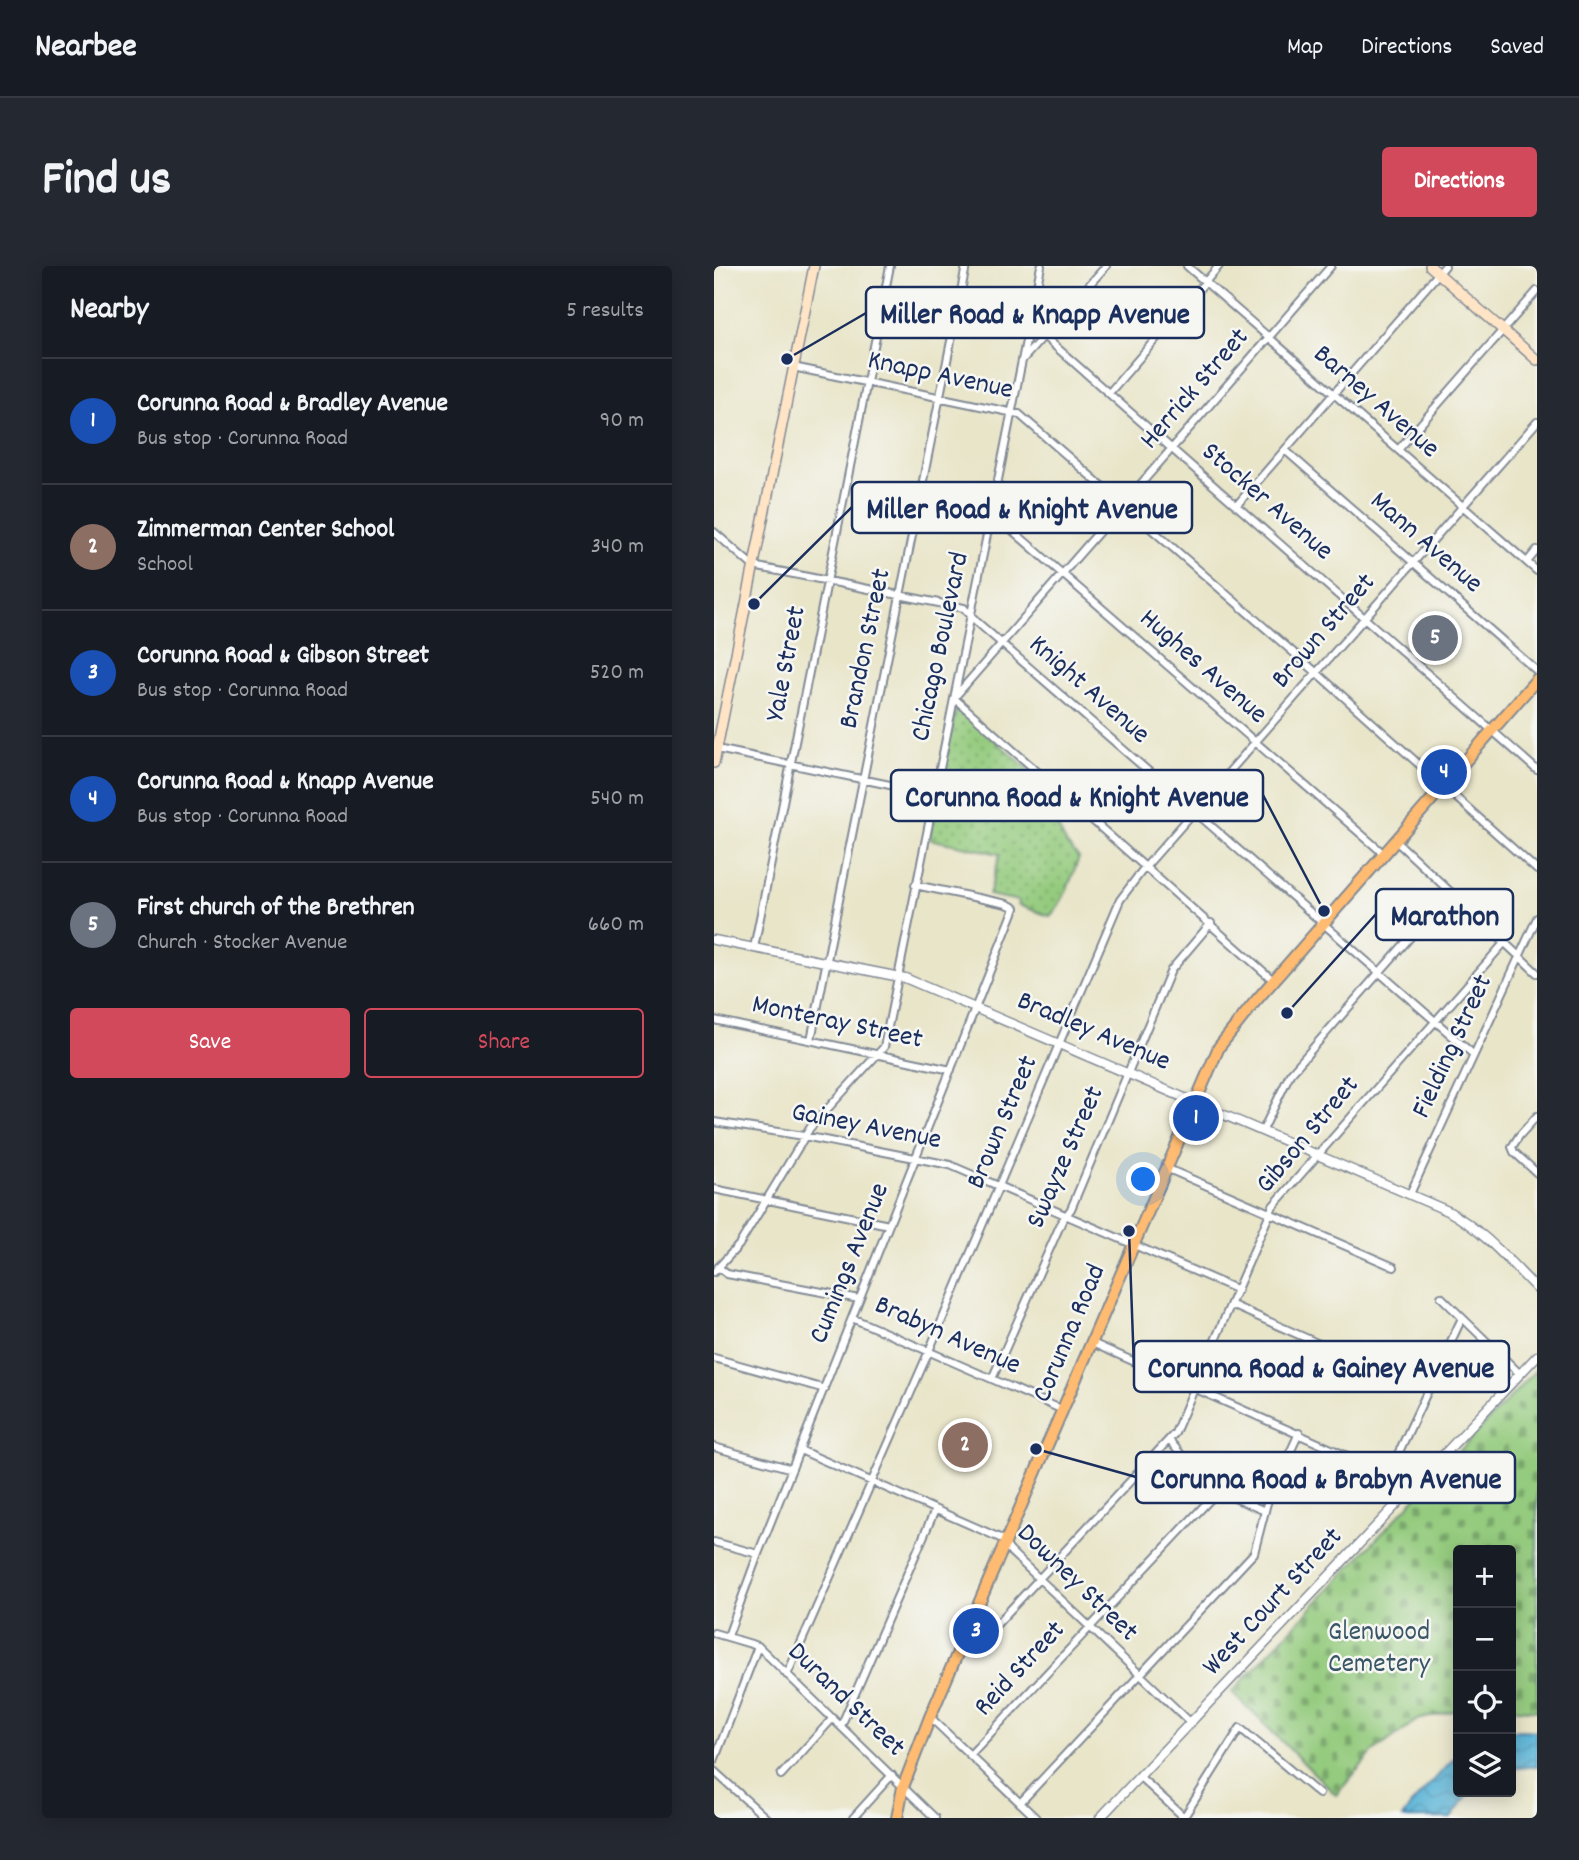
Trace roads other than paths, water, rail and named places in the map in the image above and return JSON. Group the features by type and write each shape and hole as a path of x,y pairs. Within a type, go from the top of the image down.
{"main road":[{"path":"714,763 717,734 814,266"},
{"path":"1430,266 1442,270 1503,331 1537,360"},
{"name":"Corunna Road","path":"897,1818 903,1787 930,1717 1212,1061 1227,1035 1273,980 1537,679"}],"street":[{"name":"Yale Street","path":"754,948 890,266"},
{"name":"Brandon Street","path":"811,1040 966,266"},
{"name":"Chicago Boulevard","path":"716,1270 739,1245 804,1136 884,1047 1041,266"},
{"path":"1023,360 1106,266"},
{"name":"Barney Avenue","path":"1187,266 1537,571"},
{"path":"1109,393 1219,266"},
{"name":"Herrick Street","path":"954,698 1331,266"},
{"path":"1236,506 1442,270"},
{"path":"1398,450 1537,292"},
{"name":"Stocker Avenue","path":"1030,324 1537,770"},
{"name":"Knapp Avenue","path":"793,368 1019,414 1317,673 1537,870"},
{"name":"Brown Street","path":"787,1675 929,1352 1120,900 1255,742 1537,422"},
{"name":"Mann Avenue","path":"1285,450 1537,671"},
{"name":"Hughes Avenue","path":"991,515 997,517 1384,854"},
{"path":"714,532 753,566"},
{"path":"1527,562 1537,550"},
{"name":"Knight Avenue","path":"753,566 964,608 1474,1055"},
{"path":"954,698 1273,980"},
{"path":"717,749 933,794"},
{"path":"1396,841 1537,973"},
{"name":"Cumings Avenue","path":"728,1636 758,1554 1015,908 1007,904 915,885"},
{"path":"1263,1130 1290,1074 1450,892"},
{"name":"Fielding Street","path":"1410,1194 1537,918"},
{"name":"Swayze Street","path":"992,1379 1067,1214 1171,970 1211,923"},
{"name":"Bradley Avenue","path":"714,940 898,976 1061,1043 1410,1194 1471,1225 1537,1289"},
{"name":"Gibson Street","path":"975,1614 989,1623 997,1624 1170,1440 1232,1305 1273,1206 1504,942"},
{"name":"Monteray Street","path":"714,1020 951,1070"},
{"path":"1537,1115 1512,1147 1537,1173"},
{"name":"Gainey Avenue","path":"714,1122 804,1136 950,1165 1238,1290"},
{"path":"1166,1168 1394,1266"},
{"path":"714,1189 889,1225"},
{"name":"Brabyn Avenue","path":"716,1270 859,1299"},
{"path":"1441,1297 1520,1374"},
{"path":"1232,1305 1364,1364"},
{"name":"Brabyn Avenue","path":"852,1318 1063,1410"},
{"path":"1389,1473 1462,1318"},
{"path":"1092,1343 1415,1486"},
{"name":"West Court Street","path":"1100,1818 1537,1356"},
{"path":"714,1358 825,1389"},
{"path":"1020,1803 1254,1553 1265,1511 1299,1433"},
{"path":"1170,1440 1208,1487 1265,1511"},
{"path":"714,1447 792,1469"},
{"name":"Downey Street","path":"800,1450 999,1538 1191,1723"},
{"name":"Reid Street","path":"970,1755 1217,1492"},
{"path":"841,1726 935,1510"},
{"path":"714,1542 758,1554"},
{"name":"Durand Street","path":"714,1633 758,1646 935,1818"},
{"path":"714,1761 758,1646"},
{"path":"930,1717 1036,1818"},
{"path":"781,1775 833,1718"},
{"path":"1140,1777 1185,1818 1240,1728 1319,1794"},
{"path":"714,1771 766,1818"},
{"path":"853,1818 892,1775"}],"water":[{"path":"1516,1730 1537,1731 1537,1766 1516,1768"},
{"path":"1453,1759 1453,1797 1466,1797 1451,1818 1402,1818"}],"place":[{"name":"Miller Road & Knapp Avenue","path":"787,359"},
{"name":"Miller Road & Knight Avenue","path":"754,604"},
{"name":"First church of the Brethren","path":"1435,638"},
{"name":"Corunna Road & Knapp Avenue","path":"1444,772"},
{"name":"Corunna Road & Knight Avenue","path":"1324,911"},
{"name":"Marathon","path":"1287,1013"},
{"name":"Corunna Road & Bradley Avenue","path":"1196,1118"},
{"name":"Corunna Road & Gainey Avenue","path":"1129,1231"},
{"name":"Zimmerman Center School","path":"965,1445"},
{"name":"Corunna Road & Brabyn Avenue","path":"1036,1449"},
{"name":"Corunna Road & Gibson Street","path":"976,1631"}],"park label":[{"name":"Glenwood Cemetery","path":"1379,1650"}]}
